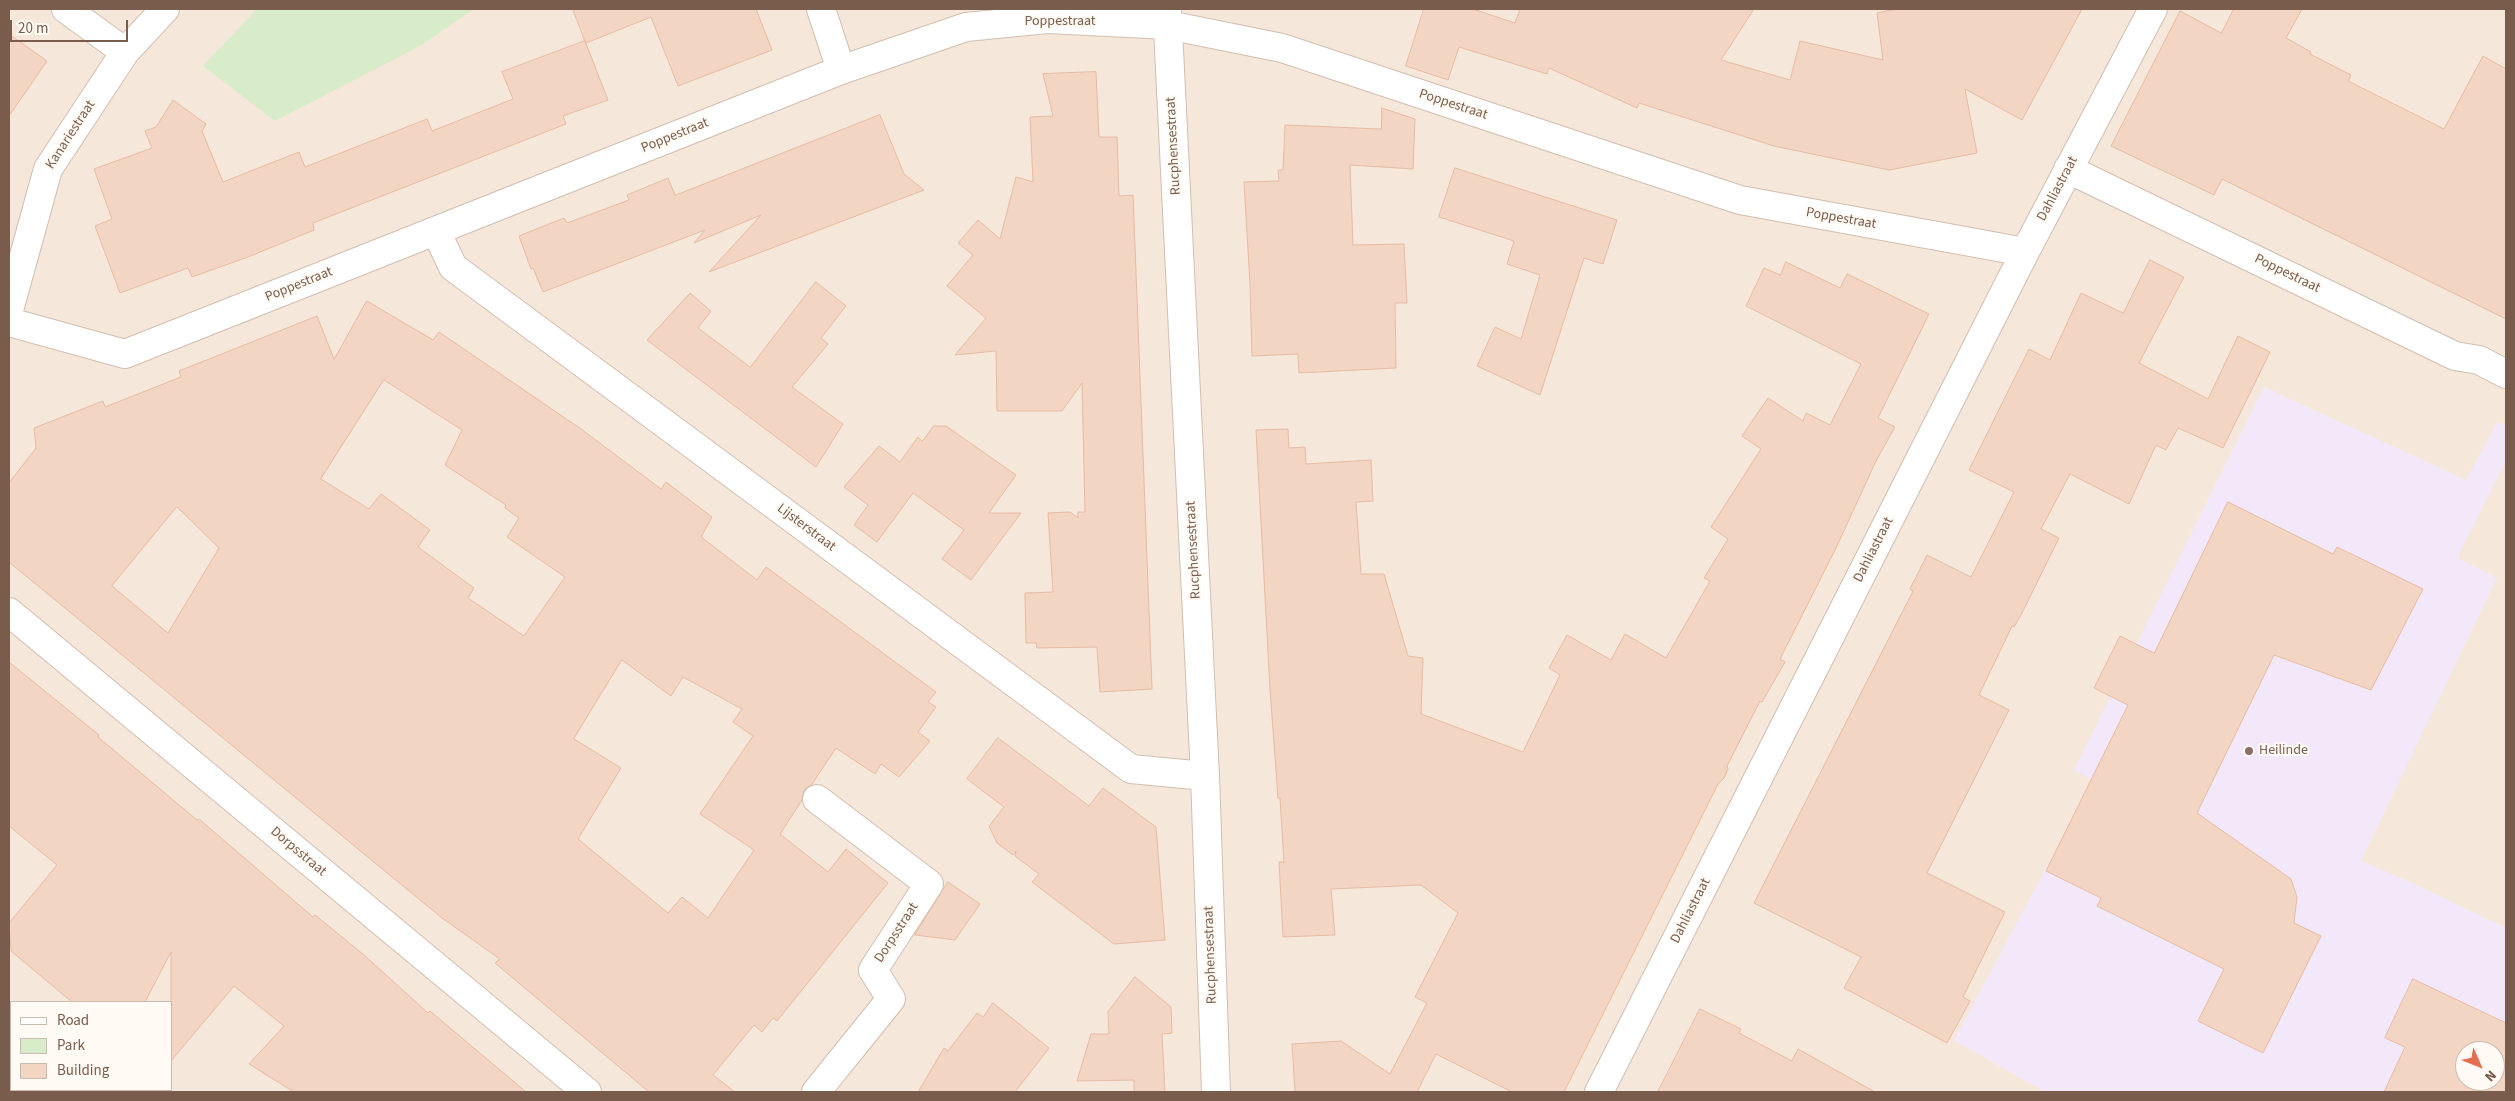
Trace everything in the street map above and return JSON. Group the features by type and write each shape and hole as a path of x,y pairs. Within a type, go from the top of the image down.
{"street":[{"path":"66,9 125,52"},
{"name":"Kanariestraat","path":"9,310 48,169 125,52 165,9"},
{"path":"821,9 841,70"},
{"name":"Dahliastraat","path":"1598,1092 2068,168 2153,9"},
{"name":"Poppestraat","path":"9,322 126,354 841,70 966,27 1047,19 1168,17 1282,48 1740,200 2025,252"},
{"name":"Rucphensestraat","path":"1168,17 1205,776 1216,1092"},
{"name":"Poppestraat","path":"2068,168 2454,356 2479,360 2506,374"},
{"name":"Lijsterstraat","path":"436,231 453,267 1131,769 1205,776"},
{"name":"Dorpsstraat","path":"9,612 588,1092"},
{"name":"Dorpsstraat","path":"816,1092 891,999 873,970 929,884 817,799"}],"shaded area":[{"path":"9,9 2506,9 2506,1092 9,1092"},
{"name":"Heilinde","path":"2264,387 2466,480 2497,422 2506,425 2506,461 2457,558 2497,578 2361,861 2415,884 2506,928 2506,1092 2045,1092 1954,1040 2051,859 2097,783 2074,770"}],"green space":[{"path":"257,9 474,9 422,45 275,121 203,66"}],"building":[{"path":"573,9 756,9 772,50 678,86 651,17 586,43"},
{"path":"1424,9 1473,9 1515,23 1520,9 1754,9 1721,60 1790,80 1800,41 1883,60 1877,13 1896,9 2082,9 2022,120 1965,89 1977,153 1889,170 1774,146 1639,103 1637,108 1549,68 1547,74 1459,47 1448,80 1406,66"},
{"path":"2234,9 2302,9 2286,38 2311,52 2310,54 2351,75 2348,81 2444,129 2483,56 2506,69 2506,319 2222,179 2214,195 2111,146 2180,11 2221,33"},
{"path":"9,34 47,61 9,116"},
{"path":"585,41 608,100 563,116 566,124 313,223 314,230 248,257 192,277 188,268 120,293 95,226 112,219 94,169 152,148 145,131 156,127 173,100 206,124 202,131 223,182 299,152 305,167 427,119 432,131 513,99 502,72"},
{"path":"1096,72 1099,137 1117,137 1119,196 1133,195 1152,689 1100,692 1097,647 1037,648 1036,643 1026,643 1025,593 1053,592 1048,513 1070,512 1078,518 1078,512 1085,512 1082,383 1062,411 997,411 996,351 955,355 986,318 947,286 973,255 958,243 978,220 1000,239 1016,177 1033,182 1030,117 1053,116 1043,74"},
{"path":"1382,108 1415,119 1413,169 1350,165 1353,245 1404,244 1407,303 1395,303 1396,368 1299,373 1298,354 1252,356 1244,182 1279,181 1278,170 1283,170 1285,125 1381,129"},
{"path":"880,115 904,174 924,190 709,272 761,215 694,243 705,230 543,292 533,268 531,269 519,236 564,218 567,223 629,200 627,195 668,178 675,195"},
{"path":"1455,168 1617,220 1603,264 1584,258 1540,395 1477,366 1495,327 1521,339 1540,275 1507,264 1514,241 1439,217"},
{"path":"2150,260 2184,277 2139,363 2208,399 2238,336 2270,352 2223,448 2178,428 2166,450 2156,445 2129,504 2070,474 2041,529 2059,538 2021,615 2014,627 2012,626 1979,695 2009,710 1927,873 2005,912 1963,997 1970,1001 1947,1043 1844,988 1861,957 1754,903 1913,591 1910,589 1927,555 1971,577 2014,492 1969,470 2029,349 2050,360 2081,293 2123,313"},
{"path":"1786,262 1840,288 1847,274 1929,314 1878,418 1895,427 1877,459 1835,550 1780,659 1785,662 1762,702 1760,701 1727,766 1728,769 1724,778 1718,784 1564,1092 1512,1092 1436,1054 1417,1092 1295,1092 1292,1044 1341,1041 1390,1074 1427,1003 1415,997 1458,913 1421,885 1331,889 1335,935 1283,937 1279,862 1284,862 1270,689 1256,430 1288,429 1289,448 1305,447 1306,464 1371,460 1373,501 1356,502 1361,574 1384,574 1408,656 1423,658 1421,714 1523,752 1560,675 1549,668 1567,635 1611,660 1625,634 1666,658 1710,581 1704,578 1728,539 1711,527 1761,449 1742,436 1768,398 1803,421 1806,413 1830,425 1861,364 1746,306 1764,268 1780,275"},
{"path":"816,282 846,306 821,338 828,344 792,387 843,424 816,467 647,340 690,293 711,311 698,328 750,367"},
{"path":"367,301 433,340 439,332 581,429 661,489 666,482 712,517 701,537 757,580 766,567 936,692 928,702 936,707 918,732 930,741 899,777 881,764 875,774 836,748 812,784 804,790 802,800 780,834 828,872 846,849 888,883 777,1021 773,1018 762,1032 754,1025 713,1075 735,1092 649,1092 495,963 500,959 442,918 9,562 9,483 36,448 34,428 103,401 105,407 181,377 179,371 317,316 334,359","holes":["384,380 462,430 445,465 506,505 505,508 519,518 507,537 565,577 524,636 468,598 474,588 418,547 430,530 381,494 369,509 321,479","177,507 219,548 168,633 112,586","622,660 671,696 683,677 742,709 733,722 753,736 700,814 754,850 708,918 682,897 668,913 578,839 621,768 574,739"]},
{"path":"934,426 946,426 1016,475 989,513 1021,513 971,580 942,559 964,530 913,493 877,542 854,525 868,505 844,487 879,446 900,462 918,437 922,441"},
{"path":"2228,502 2333,554 2337,547 2423,589 2371,690 2274,655 2197,813 2291,879 2297,897 2294,923 2321,936 2263,1053 2198,1021 2224,969 2097,906 2101,898 2046,871 2128,705 2094,688 2120,636 2154,653"},
{"path":"9,662 99,735 98,737 197,820 199,819 313,917 315,915 364,955 428,1013 430,1011 526,1092 294,1092 249,1064 284,1026 234,986 172,1060 171,952 146,1001 71,1001 11,951 9,923 57,865 9,826"},
{"path":"998,738 1089,806 1103,788 1156,827 1165,940 1114,944 1032,882 1039,874 1015,856 1016,851 1013,855 997,843 989,826 1004,807 967,779"},
{"path":"948,882 980,904 955,940 915,935"},
{"path":"1135,977 1171,1007 1172,1033 1162,1034 1165,1092 1134,1092 1134,1080 1077,1081 1091,1034 1109,1034 1108,1012"},
{"path":"2413,979 2506,1023 2506,1092 2384,1092 2405,1047 2385,1038"},
{"path":"993,1003 1049,1048 1015,1092 918,1092 944,1048 948,1051 977,1013 983,1017"},
{"path":"1700,1009 1741,1029 1739,1033 1792,1061 1798,1049 1875,1092 1658,1092"}],"place":[{"name":"Heilinde","path":"2249,751"}]}
